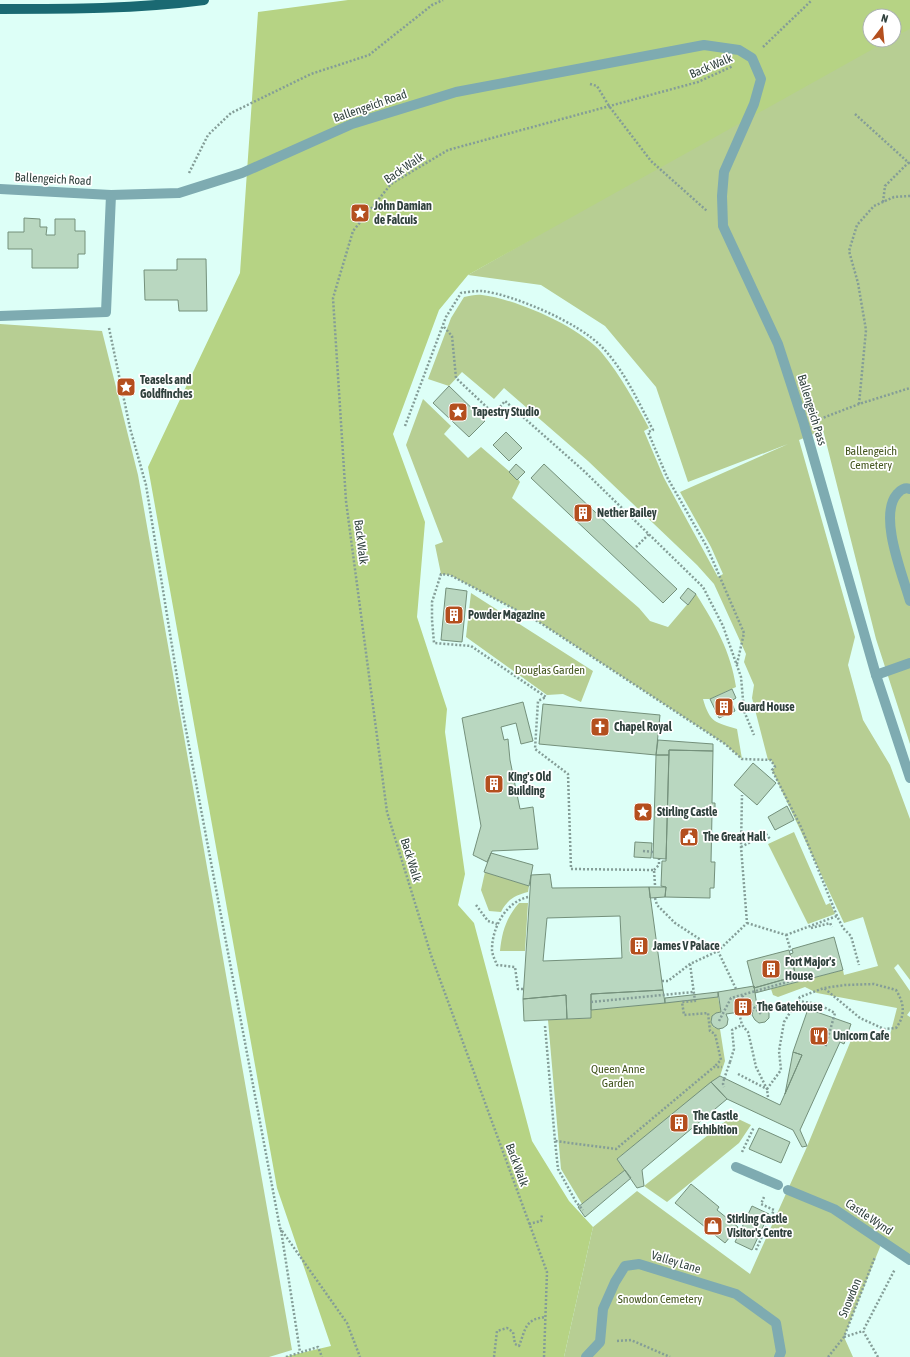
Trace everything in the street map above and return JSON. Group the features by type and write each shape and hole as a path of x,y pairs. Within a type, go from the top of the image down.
{"main road":[{"path":"0,9 88,9 171,4 204,0"}],"street":[{"name":"Ballengeich Road","path":"0,189 111,195 179,193 242,173 352,124 456,92 704,44 739,50 752,58"},
{"name":"Ballengeich Pass","path":"752,58 761,79 754,104 724,172 722,196 724,226 778,344 804,424 876,675 910,778"},
{"path":"0,316 106,312 111,195"},
{"path":"910,489 906,488 900,491 894,498 890,524 894,549 910,601"},
{"path":"876,675 910,663"},
{"path":"736,1167 778,1185"},
{"name":"Castle Wynd","path":"788,1190 834,1209 907,1257"},
{"name":"Valley Lane","path":"600,1342 603,1309 615,1282 625,1266 639,1264 736,1294 776,1323 781,1352 779,1357"},
{"path":"586,1357 600,1342"}],"path":[{"path":"179,193 208,135 231,113 311,74 369,55 432,5 444,0"},
{"name":"Back Walk","path":"544,1357 547,1272 431,955 387,812 346,501 333,298 353,231 391,184 448,150 698,82 752,58 812,0"},
{"path":"574,70 580,81 597,86 609,106 651,161 724,226"},
{"path":"855,114 909,163 885,186 883,202"},
{"path":"859,404 866,330 858,283 849,251 857,225 874,206 894,197 910,196"},
{"path":"405,426 444,326 446,317 461,293 481,291 533,306 593,339 603,348 630,386 653,430 648,432 667,477 708,547 744,633 737,664"},
{"path":"106,312 130,428 146,485 185,722 280,1228 300,1352"},
{"path":"444,326 452,336 456,378 494,414 505,401 650,533 704,586 723,626 737,664 741,677 744,711 754,735"},
{"path":"804,424 859,404 910,388"},
{"path":"636,547 650,533"},
{"path":"659,858 659,865 654,870 571,869 568,774 535,749 538,701 546,697 472,646 434,643 432,602 441,579 441,574 450,575 539,622 725,744 742,759 771,760 775,768 772,770 801,827 837,916 843,928 851,936 859,965"},
{"path":"742,795 741,847 747,923"},
{"path":"741,847 766,834 770,839"},
{"path":"643,851 654,852"},
{"path":"654,870 655,885"},
{"path":"523,988 518,989 515,967 497,964 492,950 497,924 507,909 518,899 528,897"},
{"path":"655,898 657,905 675,923 718,951 736,989"},
{"path":"476,905 488,921 497,924"},
{"path":"747,923 786,935 837,916"},
{"path":"662,981 668,981 690,964 718,951 747,923"},
{"path":"807,928 819,927 830,923 832,927"},
{"path":"786,935 791,951"},
{"path":"555,1141 616,1149 721,1060 715,1034 710,1031 708,1013 684,1015 682,1002 695,1001 690,964"},
{"path":"719,1021 731,998 742,996 754,990 798,979"},
{"path":"767,1089 781,1070 780,1051 784,1022 800,997 824,988 845,985 874,984 896,990 903,1001 902,1020 896,1028 884,1029 860,1018 824,988"},
{"path":"591,1002 694,992"},
{"path":"742,996 761,1014"},
{"path":"797,1001 818,1004 835,1014 824,1048"},
{"path":"740,1013 742,1025 748,1032 756,1068 767,1089 768,1097"},
{"path":"724,1087 722,1084 734,1049 732,1030 742,1025"},
{"path":"545,1026 558,1170 576,1202 583,1210"},
{"path":"714,1067 722,1067"},
{"path":"738,1074 767,1089"},
{"path":"744,1147 754,1127"},
{"path":"756,1250 774,1210 761,1204"},
{"path":"529,1224 541,1221 542,1215"},
{"path":"280,1228 347,1323 360,1357"},
{"name":"Snowdon","path":"828,1357 844,1337 882,1241"},
{"path":"844,1337 863,1331 907,1257"},
{"path":"494,1357 497,1331 507,1328 513,1332 515,1344 519,1346 529,1322 533,1318 546,1317"},
{"path":"863,1331 878,1357"},
{"path":"600,1342 632,1340 670,1357"},
{"path":"286,1357 318,1347 322,1357"}],"green space":[{"path":"348,0 910,0 910,29 902,33 902,8 862,8 862,48 875,48 468,275 439,310 393,434 425,522 417,617 447,709 445,732 465,874 458,905 474,923 532,1141 569,1201 593,1227 564,1357 284,1357 331,1346 277,1188 148,467 240,273 258,12"},
{"path":"910,25 910,744 876,639 823,430 799,440 855,637 848,665 863,720 890,765 910,819 910,980 898,964 894,968 910,991 910,1011 907,1015 910,1017 910,1260 882,1242 844,1337 853,1357 564,1357 593,1227 637,1191 750,1274 806,1149 854,1033 889,1039 897,1008 817,993 805,987 778,997 773,995 771,989 843,970 844,975 878,966 863,917 844,923 772,770 775,767 771,760 768,760 752,698 754,685 744,662 746,654 714,584 697,565 588,461 504,388 494,399 462,372 449,386 428,379 451,318 464,297 480,295 512,302 529,308 563,324 579,334 592,343 602,353 627,389 649,428 644,431 664,478 718,577 723,574 711,547 680,492 788,444 688,482 656,387 605,326 541,285 468,275 867,48 902,48 902,29"},
{"path":"0,324 102,331 138,475 292,1350 269,1357 0,1357"},
{"path":"423,399 451,426 444,434 468,458 481,447 518,479 520,482 512,498 639,608 650,621 668,627 696,594 710,616 726,650 734,674 736,687 710,699 703,699 708,713 714,720 723,725 737,729 742,759 725,744 539,622 450,575 441,574 435,545 443,542 406,445"},
{"name":"Douglas Garden","path":"471,593 593,671 581,702 563,694 547,695 466,637"},
{"path":"794,832 826,905 830,903 835,914 808,924 768,844"},
{"path":"485,872 529,886 528,892 512,899 506,904 501,912 489,911 481,890"},
{"path":"519,903 528,903 525,951 500,951 505,926"},
{"name":"Queen Anne Garden","path":"718,997 721,1012 713,1015 711,1021 713,1027 720,1029 725,1061 720,1076 617,1159 625,1170 582,1204 561,1169 548,1020 591,1018 591,1010"},
{"path":"732,1116 751,1125 739,1143 667,1202 644,1186"}],"building":[{"path":"24,218 40,219 40,227 47,227 46,235 55,235 55,219 75,219 75,231 85,231 85,254 78,254 78,268 32,268 32,249 8,249 8,232 24,232"},
{"path":"177,259 206,259 207,311 179,311 178,300 145,300 144,270 177,270"},
{"path":"449,386 485,421 469,437 433,403"},
{"path":"506,432 522,448 509,461 493,445"},
{"path":"516,464 525,472 517,480 509,472"},
{"name":"Nether Bailey","path":"544,464 677,589 663,603 531,478"},
{"name":"Powder Magazine","path":"446,588 467,591 462,642 441,640"},
{"path":"688,588 696,594 688,605 680,598"},
{"name":"Guard House","path":"732,689 736,698 731,701 735,711 719,718 710,699"},
{"name":"King's Old Building","path":"523,702 533,741 521,744 516,723 501,727 504,740 508,739 510,760 520,809 533,807 538,849 492,851 487,862 473,855 481,826 462,718"},
{"name":"Chapel Royal","path":"543,704 660,715 656,755 539,744"},
{"path":"658,740 713,744 713,751 669,750 669,755 656,755"},
{"name":"The Great Hall","path":"669,750 713,751 712,803 715,803 715,814 712,814 711,862 715,862 714,888 710,888 710,898 665,897 666,887 661,886 662,861 666,861"},
{"path":"656,755 669,755 666,859 653,858"},
{"path":"753,763 776,783 757,805 734,785"},
{"path":"787,806 794,820 775,830 768,817"},
{"path":"635,842 652,843 651,858 634,857"},
{"path":"491,853 533,865 529,886 484,872"},
{"name":"James V Palace","path":"550,874 552,888 649,887 663,990 591,994 591,1018 567,1019 566,995 523,999 531,875","holes":["620,916 622,958 543,961 547,918"]},
{"path":"649,887 666,887 665,897 650,898"},
{"path":"834,937 843,970 801,981 800,975 796,976 790,954 793,953 792,949"},
{"name":"Fort Major's House","path":"789,950 796,976 754,988 747,961"},
{"path":"800,975 801,981 755,993 754,988"},
{"name":"The Gatehouse","path":"754,986 757,1006 767,1008 769,1013 769,1018 765,1022 759,1023 755,1020 752,1015 753,1010 726,1014 728,1019 727,1025 718,1029 713,1026 711,1022 712,1016 721,1012 718,992"},
{"path":"663,990 665,1003 591,1010 591,994"},
{"path":"718,992 718,997 665,1003 665,998"},
{"path":"566,995 567,1019 524,1021 523,999"},
{"path":"808,1009 851,1024 844,1044 840,1042 800,1130 807,1146 802,1147 793,1130 727,1099 711,1082 720,1076 780,1105 802,1055 793,1052"},
{"path":"793,1052 802,1055 785,1094"},
{"name":"The Castle Exhibition","path":"711,1082 727,1099 642,1170 644,1186 637,1188 617,1159"},
{"path":"759,1128 790,1142 781,1163 749,1149"},
{"path":"625,1170 631,1178 585,1217 578,1207"},
{"path":"691,1184 719,1207 717,1210 738,1227 725,1243 675,1203"},
{"path":"752,1206 769,1214 752,1250 735,1242"}],"place":[{"name":"John Damian de Falcuis","path":"360,213"},
{"name":"Teasels and Goldfinches","path":"126,387"},
{"name":"Tapestry Studio","path":"458,412"},
{"name":"Nether Bailey","path":"583,513"},
{"name":"Powder Magazine","path":"454,615"},
{"name":"Guard House","path":"724,707"},
{"name":"Chapel Royal","path":"600,727"},
{"name":"King's Old Building","path":"494,784"},
{"name":"Stirling Castle","path":"643,812"},
{"name":"The Great Hall","path":"689,837"},
{"name":"James V Palace","path":"639,946"},
{"name":"Fort Major's House","path":"771,969"},
{"name":"The Gatehouse","path":"743,1007"},
{"name":"Unicorn Cafe","path":"819,1036"},
{"name":"The Castle Exhibition","path":"679,1123"},
{"name":"Stirling Castle Visitor's Centre","path":"713,1226"}],"park label":[{"name":"Ballengeich Cemetery","path":"871,458"},
{"name":"Snowdon Cemetery","path":"660,1299"}]}
